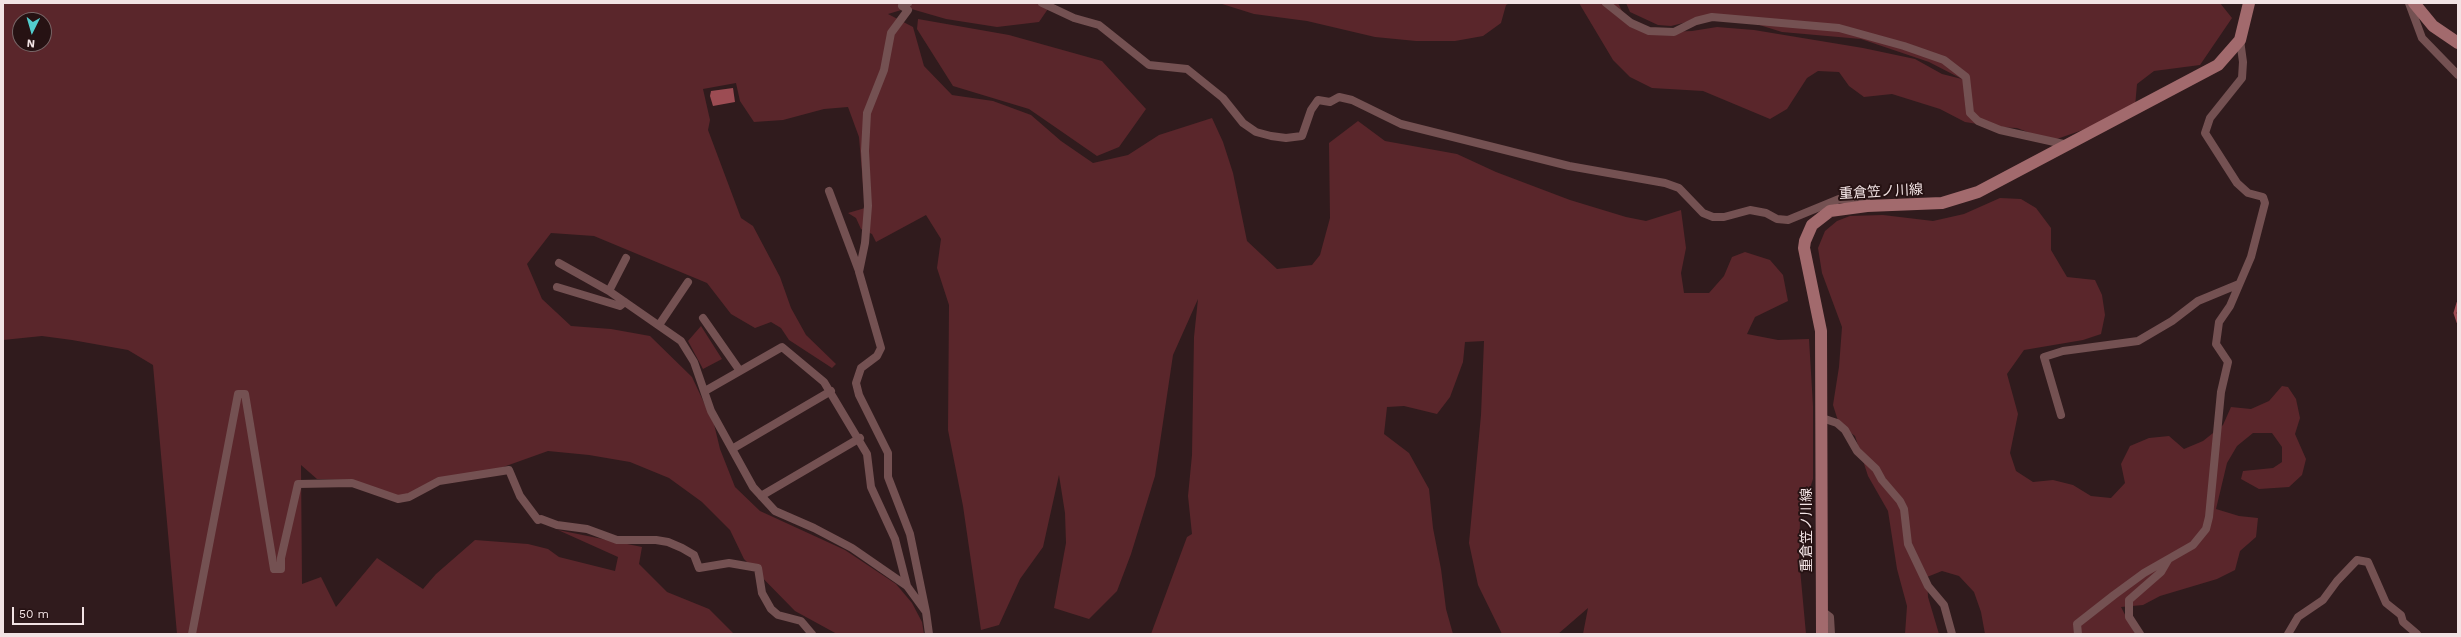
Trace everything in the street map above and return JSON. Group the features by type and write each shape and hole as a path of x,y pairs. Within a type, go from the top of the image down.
{"main road":[{"name":"重倉笠ノ川線","path":"1822,634 1821,331 1805,257 1805,241 1812,225 1830,211 1867,206 1920,205 1959,199 2069,145 2218,65 2240,40 2249,3"},
{"path":"2414,3 2433,26 2458,43"}],"street":[{"path":"859,272 865,243 868,206 865,151 867,113 884,70 887,46 891,33 908,10 902,6 908,3"},
{"path":"1042,3 1074,18 1099,25 1149,65 1187,69 1223,98 1243,123 1256,132 1270,136 1286,138 1302,136 1311,110 1318,100 1330,102 1339,97 1352,100 1401,124 1569,166 1665,183 1679,188 1703,213 1713,217 1724,217 1750,210 1766,213 1777,219 1788,220 1839,199 1866,199 1867,206"},
{"path":"1606,3 1631,23 1649,30 1674,32 1696,21 1712,17 1839,28 1904,46 1944,60 1966,77 1970,114 1978,121 2000,130 2069,145"},
{"path":"2409,3 2422,38 2458,76"},
{"path":"2078,634 2078,624 2144,573 2193,545 2206,530 2210,517 2221,392 2228,362 2216,344 2219,322 2230,306 2252,257 2265,203 2263,197 2248,193 2237,183 2205,133 2210,118 2242,78 2243,62 2240,40"},
{"path":"829,191 859,272 881,348 877,356 861,368 856,383 860,395 888,454 888,477 910,534 929,634"},
{"path":"609,291 626,258"},
{"path":"558,263 609,291 681,341 694,362 711,411 753,487 775,511 814,528 852,548 907,586 926,612"},
{"path":"659,325 688,282"},
{"path":"2061,415 2044,357 2063,351 2138,341 2172,321 2198,301 2239,284"},
{"path":"557,287 620,306 625,302"},
{"path":"702,318 740,371"},
{"path":"705,391 782,347 824,382 860,438 867,454 871,487 895,539 907,586"},
{"path":"732,449 831,391"},
{"path":"192,634 238,394 245,394 274,569 281,569 281,558 298,484 352,483 398,499 410,497 439,481 509,470 520,496 538,520 541,519 558,525 587,529 617,540 656,540 668,542 682,548 694,556 699,568 729,563 758,568 762,593 770,609 778,615 801,621 812,634"},
{"path":"1822,418 1837,423 1845,430 1857,451 1876,469 1882,480 1900,501 1904,509 1908,544 1928,586 1946,610 1952,634"},
{"path":"761,496 860,438"},
{"path":"2140,634 2129,617 2129,600 2162,572 2168,560"},
{"path":"2288,634 2298,617 2323,600 2337,581 2357,560 2368,562 2386,603 2401,615 2403,622 2417,634"},
{"path":"1822,611 1830,617 1831,634"}],"shaded area":[{"path":"3,3 1052,3 1039,22 997,27 946,19 908,8 888,14 913,27 924,66 952,95 993,101 1031,115 1061,141 1093,163 1128,155 1159,135 1212,118 1223,142 1233,173 1247,241 1277,269 1312,265 1320,255 1330,218 1329,143 1358,121 1385,141 1457,154 1496,172 1570,200 1626,217 1646,221 1681,210 1686,248 1681,273 1684,293 1709,293 1724,276 1732,257 1745,252 1770,260 1783,275 1788,301 1755,317 1747,334 1778,340 1809,339 1813,406 1813,479 1800,518 1799,558 1806,634 1583,634 1588,608 1558,634 1502,634 1478,585 1469,543 1481,415 1484,341 1465,342 1463,362 1450,397 1437,414 1404,406 1387,407 1384,434 1409,453 1429,489 1433,528 1441,569 1446,609 1453,634 1151,634 1187,537 1192,534 1188,496 1192,455 1194,337 1198,299 1173,355 1155,476 1131,554 1117,591 1089,619 1054,608 1066,543 1065,513 1059,475 1043,547 1020,579 999,625 981,630 963,506 948,430 949,305 937,268 941,239 926,215 876,242 872,234 861,229 856,218 848,213 865,208 859,137 848,107 824,109 783,120 754,122 740,101 736,83 703,89 710,120 708,130 741,218 753,226 780,277 791,308 806,335 836,364 832,368 789,340 781,328 771,322 755,328 731,314 707,283 594,236 551,233 527,264 542,299 571,326 611,329 650,336 692,377 714,424 720,449 735,487 760,511 845,550 896,584 912,603 922,622 924,634 837,634 795,611 744,559 730,530 702,502 669,478 630,462 589,455 548,451 492,471 436,480 409,494 398,497 352,480 317,479 301,465 302,584 321,577 336,607 377,558 423,589 436,574 475,540 528,544 548,549 559,557 615,571 618,557 558,530 642,547 639,564 667,592 709,609 734,634 177,634 153,365 128,350 42,336 3,340"},
{"path":"1219,3 1510,3 1506,5 1501,23 1483,36 1455,41 1416,41 1375,37 1307,21 1254,14"},
{"path":"1579,3 1618,3 1622,11 1637,24 1665,32 1692,31 1717,27 1754,30 1863,48 1915,59 1942,74 1962,79 1929,62 1861,39 1782,32 1753,23 1699,19 1671,26 1658,25 1630,12 1626,3 2220,3 2232,18 2200,65 2154,71 2137,84 2135,107 2123,116 2051,141 2017,128 1996,127 1965,122 1940,109 1892,94 1864,97 1849,86 1839,72 1818,71 1807,78 1787,109 1770,119 1703,91 1652,88 1630,77 1613,60"},
{"path":"918,19 1009,35 1102,61 1146,109 1119,147 1097,156 1029,109 953,86 917,29"},
{"path":"733,88 735,102 713,106 710,96 711,91"},
{"path":"2000,198 2021,199 2036,208 2051,228 2051,250 2067,277 2095,280 2102,295 2105,315 2101,334 2083,340 2024,350 2007,374 2018,414 2010,453 2016,471 2033,482 2053,480 2073,485 2091,496 2111,498 2125,483 2121,464 2130,446 2149,438 2169,436 2184,449 2203,441 2223,425 2231,407 2251,409 2269,401 2282,386 2288,387 2296,399 2300,418 2295,434 2306,459 2302,475 2289,487 2259,489 2241,479 2243,471 2273,468 2282,462 2282,447 2272,433 2253,433 2237,446 2227,463 2216,509 2239,516 2258,518 2256,537 2240,551 2235,570 2217,579 2160,596 2143,605 2121,607 2135,634 1985,634 1981,612 1974,592 1959,576 1942,571 1927,577 1928,597 1939,634 1905,634 1907,606 1897,569 1888,511 1868,476 1855,436 1839,424 1833,405 1839,367 1842,327 1822,273 1818,248 1825,231 1837,221 1850,216 1883,215 1933,221 1964,214"},
{"path":"701,326 722,359 703,369 688,341"}],"waterway":[{"path":"2458,303 2455,313 2458,322"}]}
